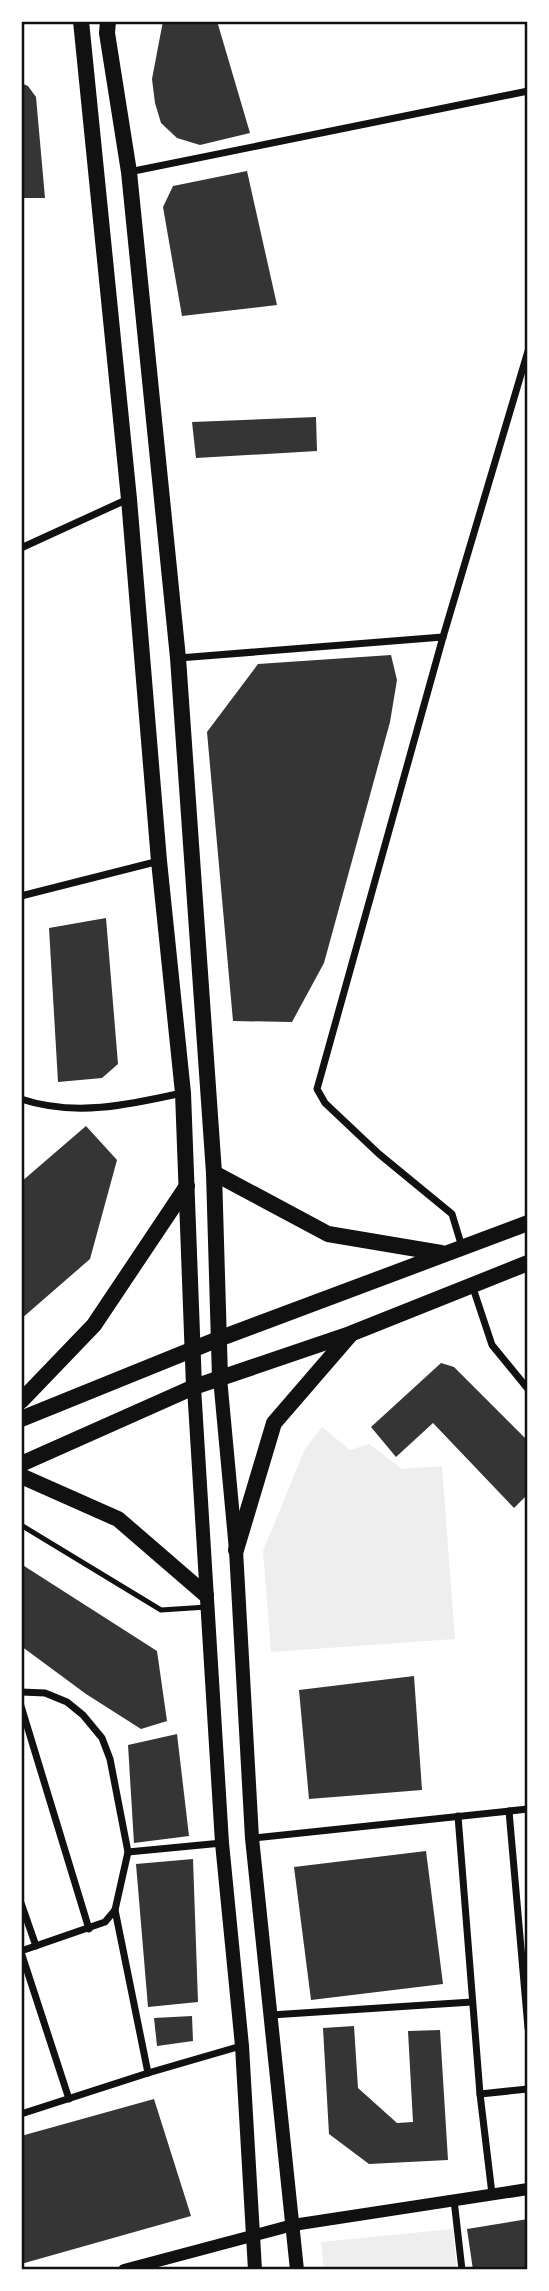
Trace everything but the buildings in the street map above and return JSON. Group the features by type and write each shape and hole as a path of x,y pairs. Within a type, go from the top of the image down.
{"main road":[{"path":"80,24 129,499 159,861 183,1093 194,1387 207,1601 222,1843 242,2046 255,2270"},
{"path":"109,25 129,172 178,659 214,1172 221,1338 220,1377 236,1550 252,1838 297,2270"},
{"path":"214,1172 328,1234 444,1254"},
{"path":"21,1401 94,1325 187,1186"},
{"path":"21,1419 221,1338 528,1223"},
{"path":"21,1464 194,1387 350,1334 528,1263"},
{"path":"236,1550 274,1423 350,1334"},
{"path":"21,1476 118,1519 207,1601"}],"street":[{"path":"129,172 528,91"},
{"path":"462,1247 452,1214 379,1154 325,1103 317,1089 443,637 528,351"},
{"path":"21,548 129,499"},
{"path":"178,659 443,637"},
{"path":"21,896 159,861"},
{"path":"21,1099 78,1109 123,1106 183,1093"},
{"path":"472,1284 492,1345 528,1389"},
{"path":"21,1692 45,1693 67,1702 83,1715 102,1738 110,1759 128,1852 115,1910 148,2073"},
{"path":"21,1706 89,1929"},
{"path":"252,1838 528,1809"},
{"path":"509,1811 528,2028"},
{"path":"458,1816 480,2094 492,2194"},
{"path":"128,1852 222,1843"},
{"path":"21,1903 36,1946"},
{"path":"69,2099 21,1951 89,1929 105,1922 115,1910"},
{"path":"271,2015 472,2002"},
{"path":"21,2114 242,2046"},
{"path":"480,2094 528,2090"},
{"path":"124,2270 293,2225 528,2189"},
{"path":"454,2200 462,2270"}],"lane":[{"path":"21,1525 161,1610 207,1601"}],"shaded area":[{"path":"322,1427 350,1450 369,1444 402,1469 442,1466 455,1639 271,1652 263,1551 305,1449"},
{"path":"453,2229 457,2270 324,2270 321,2242"}]}
